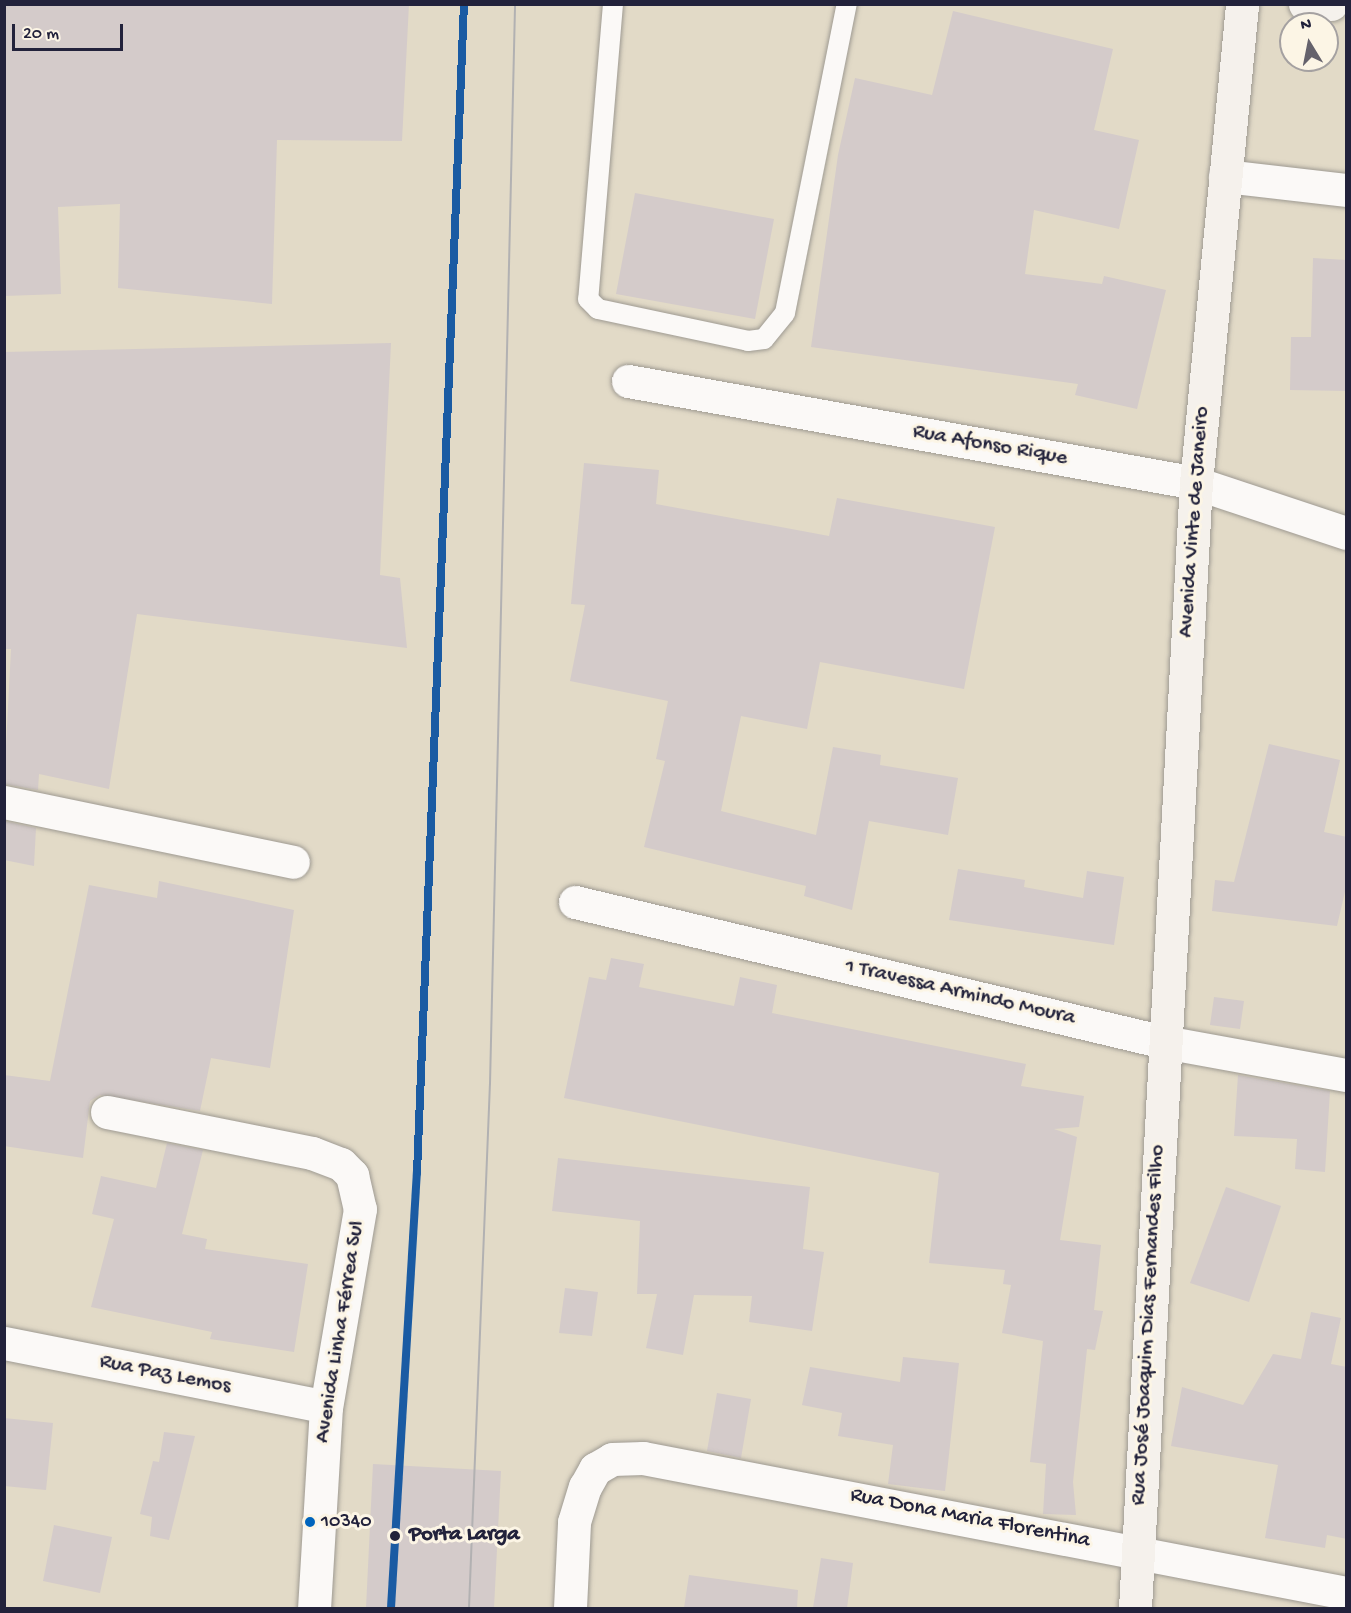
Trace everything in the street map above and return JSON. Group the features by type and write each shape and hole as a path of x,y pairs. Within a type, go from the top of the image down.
{"street":[{"name":"Avenida Vinte de Janeiro","path":"1164,1042 1196,483 1242,4"},
{"path":"1305,4 1331,4"},
{"path":"1225,176 1347,190"},
{"name":"Rua Afonso Rique","path":"628,381 1196,483 1347,533"},
{"path":"4,802 293,862"},
{"name":"1 Travessa Armindo Moura","path":"575,902 1164,1042 1347,1075"},
{"name":"Rua José Joaquim Dias Fernandes Filho","path":"1135,1608 1164,1042"},
{"name":"Avenida Linha Férrea Sul","path":"107,1112 312,1153 341,1164 352,1175 360,1209 326,1407 314,1608"},
{"name":"Rua Paz Lemos","path":"4,1343 326,1407"},
{"name":"Rua Dona Maria Florentina","path":"570,1608 574,1522 595,1469 612,1459 633,1458 698,1466 1347,1593"}],"lane":[{"path":"614,4 588,299 598,309 748,340 764,339 785,313 847,4"}],"building":[{"path":"4,4 409,4 402,141 277,140 272,304 118,288 120,204 58,207 61,294 4,296"},
{"path":"953,11 1113,49 1094,130 1139,140 1119,229 1034,210 1025,274 1102,284 1104,276 1166,290 1137,409 1075,395 1078,384 811,347 838,155 855,78 932,95"},
{"path":"635,193 774,219 755,319 616,294"},
{"path":"1313,258 1347,260 1347,391 1290,390 1291,337 1311,337"},
{"path":"391,343 380,575 400,578 407,648 137,614 109,789 39,774 38,790 4,784 11,649 4,649 4,352"},
{"path":"584,463 659,470 656,504 829,536 837,498 995,527 964,689 820,662 807,729 741,716 721,811 816,835 833,747 881,755 880,765 958,778 948,835 869,821 852,910 804,896 806,886 644,847 665,761 656,759 668,701 570,681 585,605 571,604"},
{"path":"1269,744 1340,760 1324,832 1347,837 1347,883 1337,926 1212,911 1215,880 1234,882"},
{"path":"4,821 36,828 34,866 4,860"},
{"path":"958,869 1025,880 1024,887 1083,898 1087,871 1124,877 1114,945 949,920"},
{"path":"159,881 294,910 270,1068 211,1058 200,1111 100,1095 90,1101 83,1158 4,1146 4,1075 50,1081 89,885 157,898"},
{"path":"611,958 644,964 639,987 734,1006 740,977 777,985 772,1013 1026,1064 1021,1086 1084,1096 1079,1127 1054,1129 1077,1137 1060,1240 1101,1245 1094,1310 1103,1311 1095,1350 1087,1349 1073,1482 1076,1515 1043,1514 1046,1464 1030,1462 1043,1341 1002,1333 1011,1285 1003,1284 1005,1270 929,1263 939,1173 564,1098 589,977 606,980"},
{"path":"1214,997 1244,1001 1240,1029 1210,1025"},
{"path":"1238,1075 1330,1091 1325,1172 1295,1169 1297,1139 1234,1136"},
{"path":"167,1143 203,1150 182,1234 207,1239 205,1249 308,1264 294,1352 210,1339 212,1332 91,1307 114,1219 92,1214 101,1176 156,1188"},
{"path":"558,1158 810,1187 803,1249 824,1252 812,1331 749,1322 752,1296 694,1295 683,1355 646,1348 657,1294 637,1294 640,1221 552,1211"},
{"path":"1226,1187 1281,1206 1249,1302 1190,1283"},
{"path":"565,1288 598,1292 592,1336 559,1333"},
{"path":"1311,1312 1341,1318 1331,1364 1347,1367 1347,1539 1327,1535 1325,1548 1265,1538 1278,1465 1171,1446 1182,1387 1243,1405 1273,1354 1301,1359"},
{"path":"903,1357 959,1363 945,1491 888,1484 893,1445 838,1436 842,1413 802,1405 810,1367 900,1382"},
{"path":"717,1393 751,1399 741,1458 707,1451"},
{"path":"4,1418 53,1423 46,1490 4,1486"},
{"path":"164,1432 195,1436 169,1540 150,1536 152,1517 140,1514 153,1461 159,1462"},
{"name":"Porta Larga","path":"373,1464 501,1471 494,1608 366,1608"},
{"path":"54,1525 112,1537 100,1593 43,1581"},
{"path":"821,1558 853,1563 847,1608 813,1608"},
{"path":"689,1575 798,1590 797,1608 684,1608"}],"tram line":[{"path":"469,1608 490,1084 515,4"}],"metro line":[{"name":"Sul","path":"391,1608 417,1173 464,4"}],"place":[{"name":"10340","path":"310,1522"},
{"name":"Porta Larga","path":"395,1536"}]}
